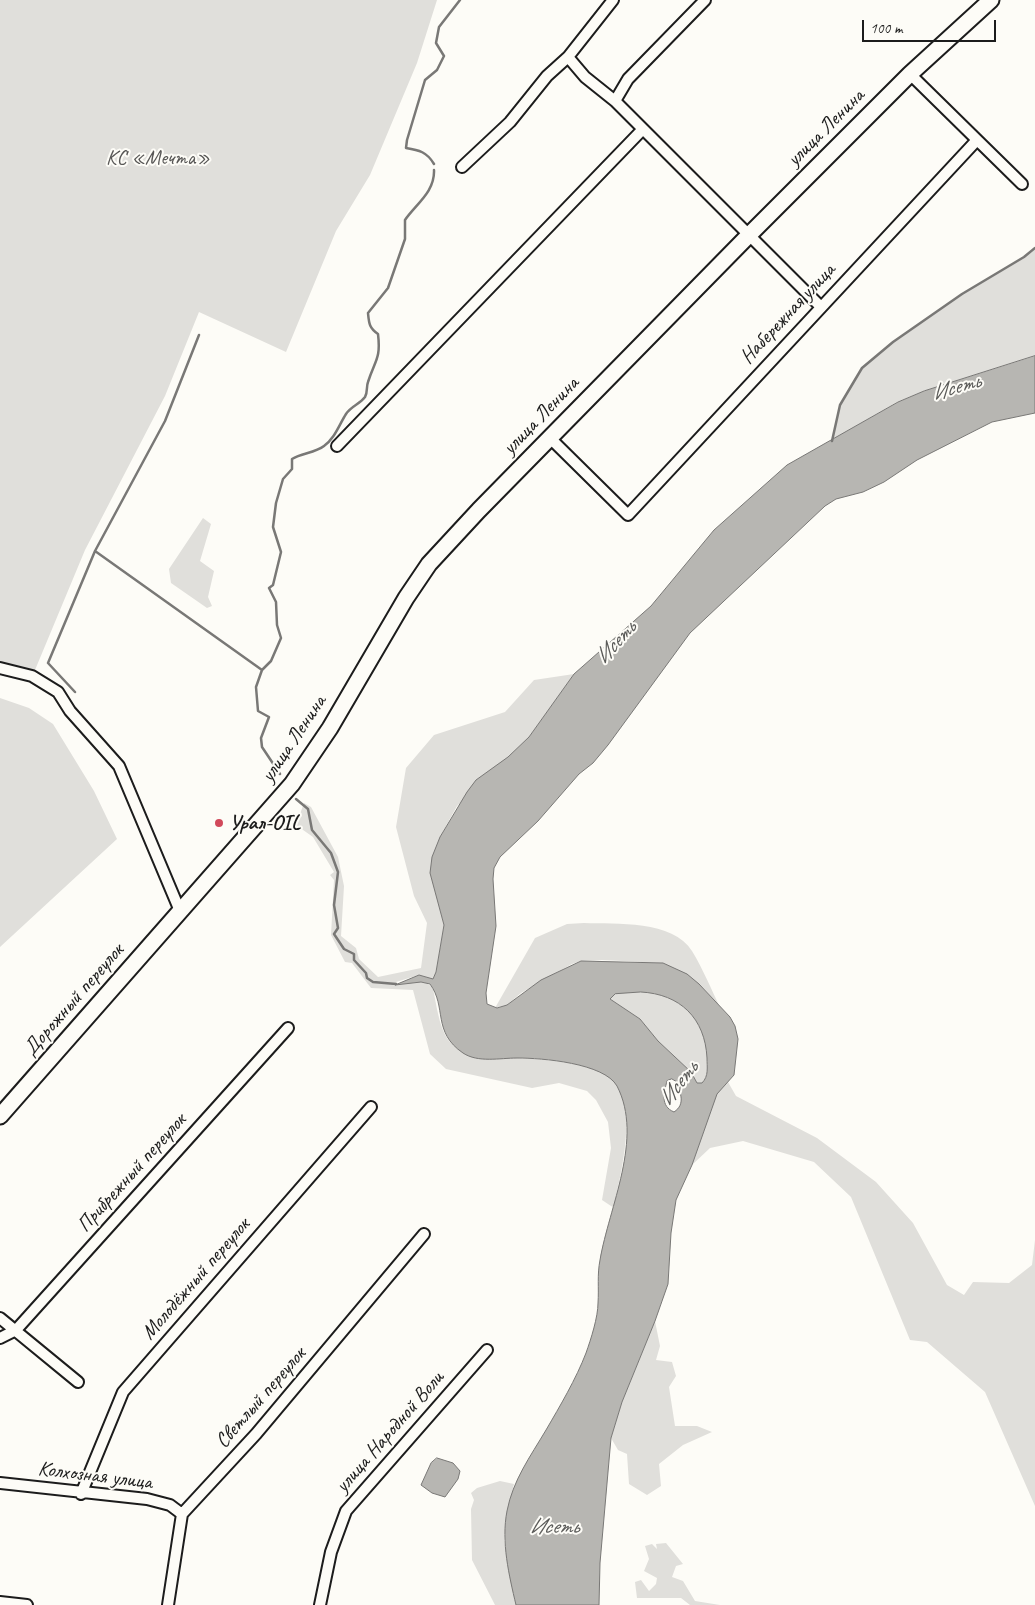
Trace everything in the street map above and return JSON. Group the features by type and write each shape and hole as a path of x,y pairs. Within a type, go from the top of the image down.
{"main road":[{"name":"улица Ленина","path":"180,911 292,784 330,728 396,614 430,564 550,438 749,235 910,74 991,0"},
{"name":"Дорожный переулок","path":"0,1116 180,911"}],"street":[{"path":"462,167 510,122 547,76 568,57 613,0"},
{"path":"615,101 628,79 705,0"},
{"path":"568,57 585,77 615,101 821,307"},
{"path":"910,74 1022,184"},
{"path":"337,446 643,129"},
{"name":"Набережная улица","path":"550,438 628,515 977,140"},
{"path":"0,668 32,676 58,692 76,717 119,766 180,911"},
{"name":"Прибрежный переулок","path":"0,1338 16,1330 288,1028"},
{"name":"Молодёжный переулок","path":"81,1494 123,1392 371,1107"},
{"name":"Светлый переулок","path":"182,1514 256,1434 424,1234"},
{"path":"0,1318 78,1382"},
{"name":"улица Народной Воли","path":"320,1605 331,1552 346,1511 487,1350"},
{"name":"Колхозная улица","path":"0,1483 81,1494 147,1499 170,1505 182,1514"},
{"path":"168,1605 182,1514"},
{"path":"0,1602 27,1605"}],"green space":[{"name":"КС «Мечта»","path":"0,0 437,0 417,63 370,175 336,231 286,352 199,312 165,396 85,550 30,682 0,673"},
{"path":"1035,248 1035,356 924,391 897,402 832,440 840,405 862,368 893,342 962,294 1024,257"},
{"path":"203,518 211,524 200,561 214,571 208,597 212,606 207,608 171,583 169,569"},
{"path":"574,674 529,737 457,806 440,837 440,908 444,925 436,972 433,979 419,975 396,982 399,985 422,982 433,989 439,1017 447,1038 465,1053 479,1058 521,1058 564,1062 592,1069 603,1073 611,1079 620,1091 625,1106 626,1123 626,1141 614,1208 602,1200 611,1148 608,1122 596,1100 587,1091 559,1083 532,1088 446,1069 430,1054 413,990 371,988 352,963 345,962 331,935 334,880 330,875 334,872 313,837 296,825 304,803 311,807 338,857 344,886 341,936 356,948 359,959 378,977 421,968 427,923 414,896 396,827 406,768 434,735 505,712 534,680"},
{"path":"0,698 29,708 53,724 94,791 117,839 0,947"},
{"path":"567,924 643,926 672,934 683,941 692,951 720,1007 704,989 663,963 602,960 581,961 572,964 521,993 507,1005 495,1008 535,938"},
{"path":"641,992 655,994 678,1003 696,1020 705,1044 707,1058 707,1074 702,1083 697,1083 691,1072 658,1041 640,1019 610,999 615,994"},
{"path":"728,1082 736,1096 817,1138 876,1182 913,1223 947,1285 964,1295 973,1282 1009,1283 1032,1265 1035,1240 1035,1506 985,1392 927,1342 910,1340 851,1197 814,1162 743,1141 710,1148 692,1165 714,1100 719,1089"},
{"path":"655,1321 660,1346 656,1360 672,1362 676,1376 669,1387 675,1426 697,1426 712,1432 683,1445 659,1464 661,1486 647,1495 629,1484 627,1454 618,1450 611,1438 622,1402"},
{"path":"500,1481 514,1484 507,1512 504,1540 516,1605 495,1605 472,1560 471,1509 474,1500 471,1493 477,1488"},
{"path":"666,1543 683,1564 676,1566 672,1577 683,1581 695,1601 720,1605 690,1605 681,1598 637,1598 635,1582 641,1580 649,1591 656,1584 657,1578 644,1571 649,1559 645,1546 652,1544 657,1549 656,1544"}],"water":[{"name":"Исеть","path":"1035,356 1035,413 992,422 917,460 884,482 863,492 836,499 825,506 690,633 593,763 579,774 538,821 500,857 494,868 496,926 486,993 487,1004 497,1008 507,1005 541,980 581,961 663,963 687,974 699,984 730,1017 735,1026 738,1039 734,1075 717,1094 692,1165 676,1200 671,1233 668,1284 622,1402 611,1438 600,1563 599,1605 516,1605 505,1546 507,1511 513,1489 528,1459 573,1382 590,1341 598,1309 600,1260 622,1173 627,1128 624,1106 617,1086 610,1078 599,1072 572,1063 528,1058 482,1059 469,1056 453,1045 447,1037 443,1028 438,1002 430,984 421,982 395,985 419,975 433,979 436,972 444,925 430,873 432,857 440,837 476,780 508,757 529,737 574,674 651,606 714,530 787,465 898,402 924,391","holes":["641,992 655,994 678,1003 696,1020 705,1044 707,1058 707,1074 702,1083 697,1083 691,1072 658,1041 640,1019 610,999 615,994","672,1079 677,1082 681,1094 680,1105 674,1112 667,1106 664,1099 667,1081"]},
{"path":"437,1458 453,1463 460,1471 458,1479 445,1497 432,1493 421,1485 431,1463"}],"waterway":[{"path":"434,164 422,152 406,148 407,140 425,80 437,70 444,56 436,43 439,27 460,0"},
{"path":"280,774 262,747 261,738 269,717 258,711 256,687 262,670 271,661 281,638 277,625 276,602 269,588 273,585 281,552 273,527 276,503 283,479 292,469 292,459 317,450 328,443 348,411 366,395 367,384 379,349 378,334 370,325 368,313 388,288 405,239 405,220 428,191 434,170"},
{"path":"832,441 840,405 862,368 893,342 962,294 1024,257 1035,248"},
{"path":"95,551 165,421 199,335"},
{"path":"75,692 48,663 95,551 262,670"},
{"path":"296,799 308,809 312,830 331,853 338,872 334,905 338,928 334,934 344,949 354,954 354,960 366,973 367,978 373,982 396,984"}],"place":[{"name":"Урал-OIL","path":"219,823"}]}
